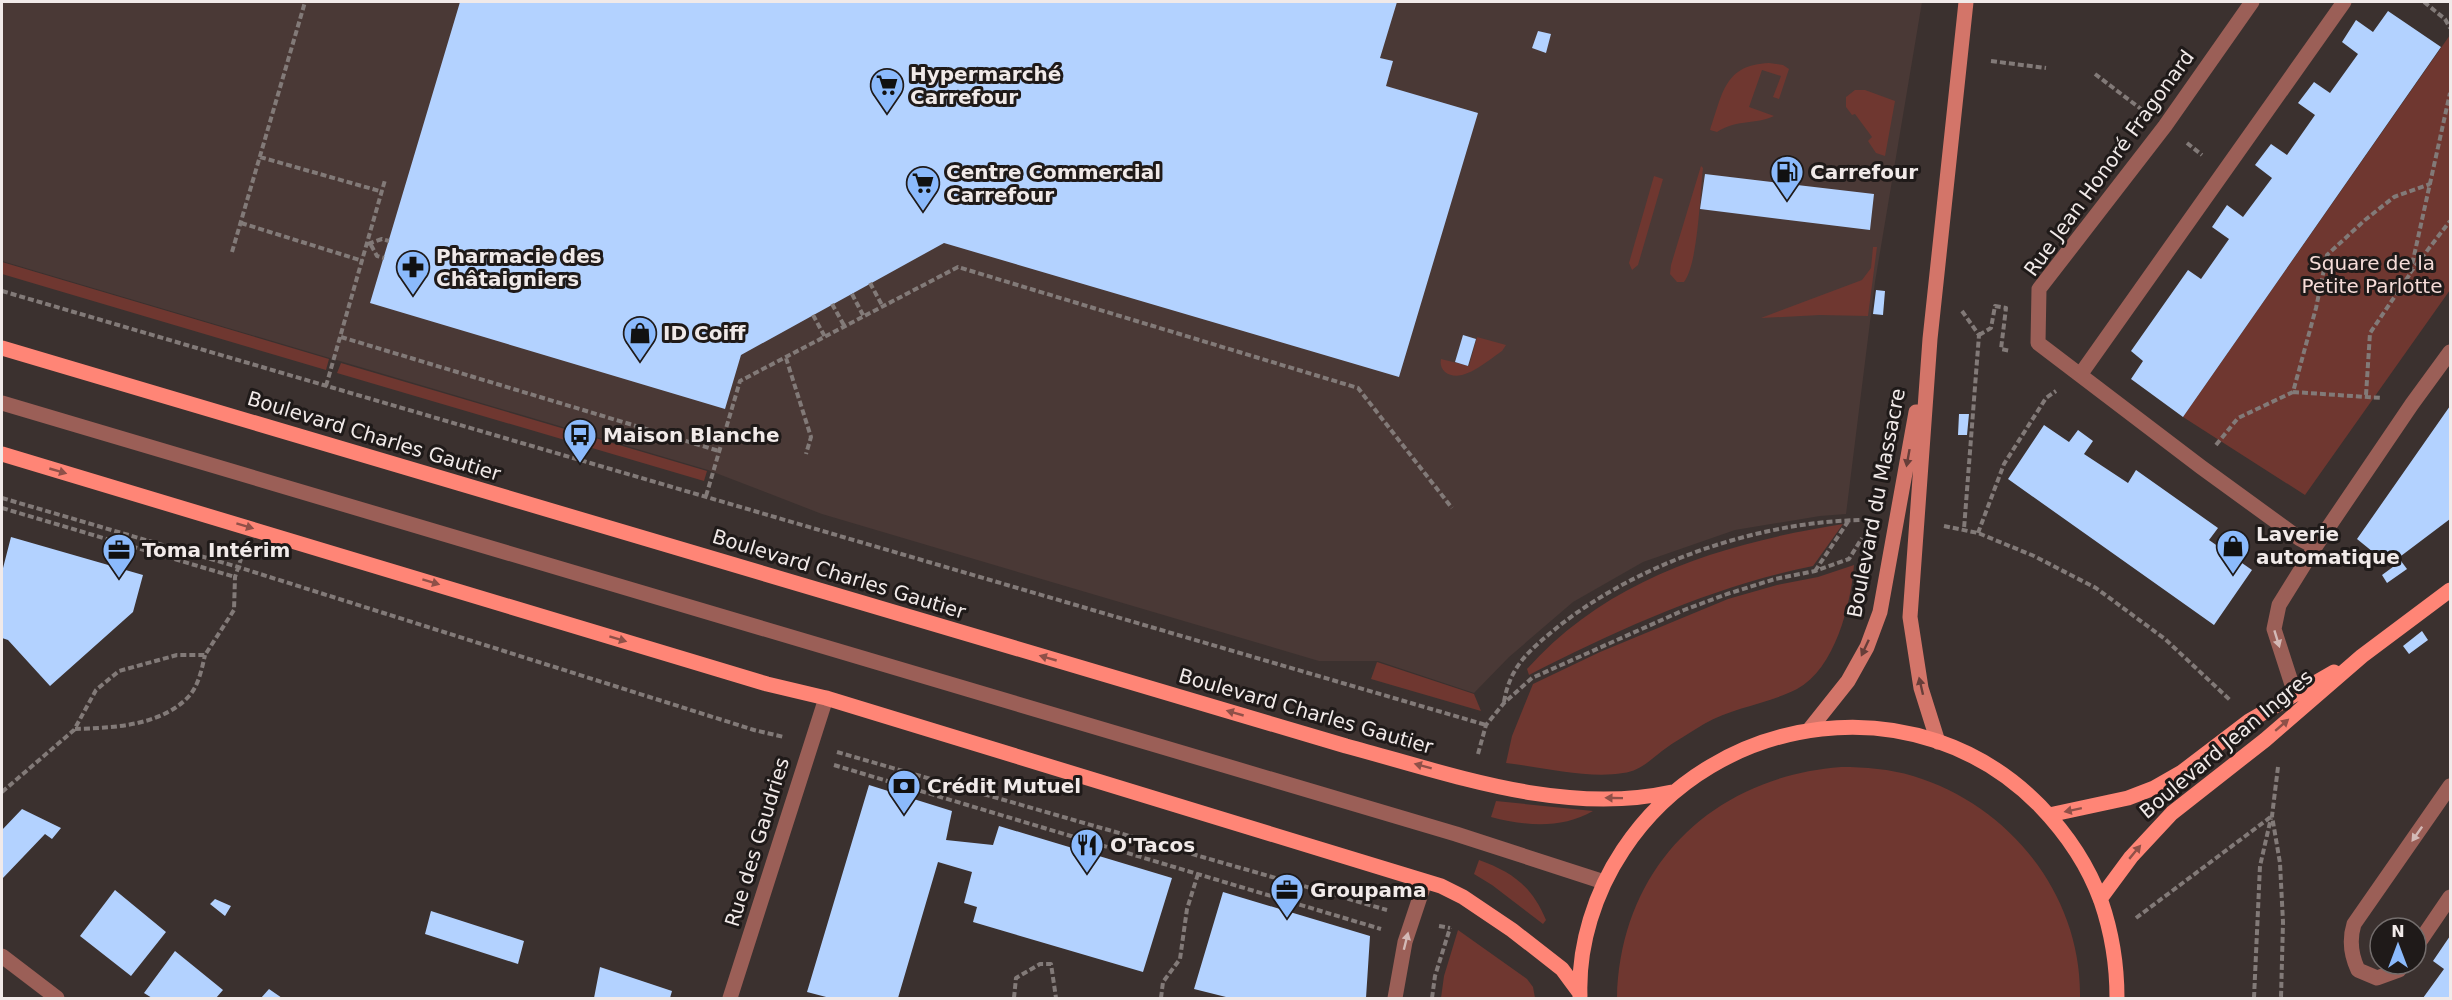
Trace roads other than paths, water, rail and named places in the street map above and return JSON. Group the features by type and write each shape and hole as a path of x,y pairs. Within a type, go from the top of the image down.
{"main road":[{"name":"Boulevard du Massacre","path":"1938,742 1921,688 1910,616 1930,339 1966,2"},
{"name":"Boulevard du Massacre","path":"1809,729 1848,681 1866,647 1880,612 1930,339"},
{"name":"Boulevard Charles Gautier","path":"2,348 1346,746 1471,780 1516,791 1587,798 1641,799 1672,792"},
{"path":"2,454 767,684 826,698 1441,886 1463,897 1512,930 1562,969 1580,995"},
{"name":"Boulevard Jean Ingres","path":"2100,899 2131,857 2172,813 2265,740 2362,656 2451,590"},
{"name":"Boulevard Jean Ingres","path":"2049,815 2128,798 2154,788 2182,772 2249,721 2362,656"},
{"path":"1580,995 1586,936 1604,882 1633,834 1651,812 1672,792 1718,761 1747,746 1809,729 1842,727 1874,728 1907,733 1938,742 1987,765 2009,780 2049,815 2078,855 2100,899 2111,934 2117,969 2117,999"}],"street":[{"name":"Rue Jean Honoré Fragonard","path":"2253,2 2165,126 2039,289 2038,343 2201,467 2300,539 2315,547"},
{"path":"2080,375 2344,2"},
{"path":"2295,694 2274,629 2279,605 2315,547 2412,404 2451,352"},
{"path":"2,403 1456,834 1604,882"},
{"name":"Rue des Gaudries","path":"730,999 826,698"},
{"path":"2368,974 2358,970 2352,958 2351,933 2354,924 2451,786"},
{"path":"1395,999 1399,970 1412,918 1425,882"},
{"path":"2428,930 2451,897"},
{"path":"2,956 57,999"}],"place":[{"name":"Hypermarché Carrefour","path":"887,114"},
{"name":"Carrefour","path":"1787,201"},
{"name":"Centre Commercial Carrefour","path":"923,212"},
{"name":"Pharmacie des Châtaigniers","path":"413,296"},
{"name":"ID Coiff","path":"640,362"},
{"name":"Maison Blanche","path":"580,464"},
{"name":"Laverie automatique","path":"2233,575"},
{"name":"Toma Intérim","path":"119,579"},
{"name":"Crédit Mutuel","path":"904,815"},
{"name":"O'Tacos","path":"1087,874"},
{"name":"Groupama","path":"1287,919"}],"park label":[{"name":"Square de la Petite Parlotte","path":"2372,274"}]}
